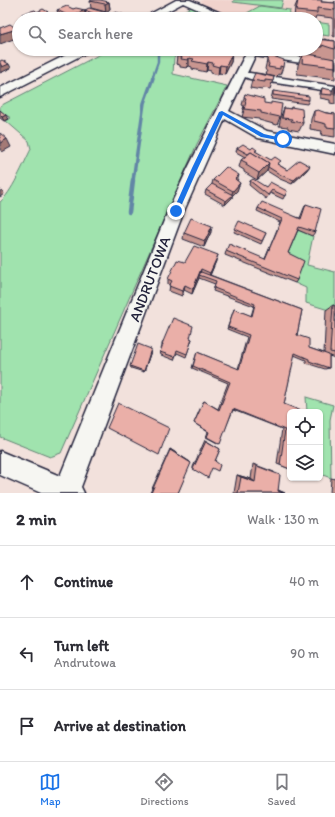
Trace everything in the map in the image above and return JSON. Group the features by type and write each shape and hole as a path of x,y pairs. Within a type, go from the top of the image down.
{"street":[{"path":"160,12 183,0 211,12"},
{"path":"0,93 72,56"},
{"name":"ANDRUTOWA","path":"69,492 176,211 249,56"},
{"path":"285,56 335,65"},
{"path":"240,74 335,89"},
{"path":"222,112 263,136 335,149"},
{"path":"0,464 69,492"}],"path":[{"path":"323,39 335,41"}],"shaded area":[{"path":"201,1 335,1 335,40 323,39 323,12 218,12 202,5"}],"green space":[{"path":"234,0 283,0 281,8 233,2"},
{"path":"193,6 207,12 181,12"},
{"path":"260,6 290,10 290,12 249,12"},
{"path":"323,23 329,24 329,36 323,35"},
{"path":"96,56 176,56 174,58 173,74 227,86 197,144 61,453 50,457 0,437 0,202 13,185 31,149 29,141 6,121 11,118 3,113 0,114 0,106"},
{"path":"297,230 313,236 307,265 335,272 335,312 306,303 306,288 295,283 302,264 286,257"},
{"path":"306,397 333,405 330,420 331,478 323,475 323,409 307,409"}],"building":[{"path":"298,0 322,0 321,2 335,3 335,10 317,8 317,12 296,11"},
{"path":"90,1 109,2 105,4"},
{"path":"67,6 73,9 76,8 85,10 80,12 61,12 57,10"},
{"path":"89,8 104,12 90,12 85,10"},
{"path":"43,9 48,12 37,12"},
{"path":"10,24 12,25 12,30 0,34 0,28"},
{"path":"323,40 335,41 335,49 323,45"},
{"path":"177,56 231,56 226,66 220,65 219,67 212,65 213,63 208,62 207,64 192,61 194,59 189,58 188,60 181,59 182,57"},
{"path":"268,56 284,60 283,67 280,66 280,69 268,67"},
{"path":"303,56 319,56 335,59 335,67 302,63"},
{"path":"2,60 9,64 2,67 0,61"},
{"path":"255,73 274,77 273,81 265,80 265,82 252,80"},
{"path":"322,88 332,90 332,95 321,94"},
{"path":"273,91 309,96 309,100 273,95"},
{"path":"245,94 264,99 264,103 271,104 271,102 282,104 280,117 261,113 261,111 244,109 246,102 246,98 244,97"},
{"path":"291,107 302,109 303,123 291,121 292,119 282,118 284,108 291,109"},
{"path":"0,110 6,115 2,117 0,115"},
{"path":"318,110 335,114 335,128 326,127 326,124 314,121 314,111"},
{"path":"0,133 7,139 0,143"},
{"path":"243,144 251,149 253,147 257,150 255,151 271,160 275,157 281,161 277,164 287,170 299,160 310,166 294,180 281,175 268,167 269,163 251,152 248,154 237,148"},
{"path":"251,152 269,163 259,173 241,160"},
{"path":"226,167 239,175 235,179 240,183 233,191 213,180"},
{"path":"253,179 266,187 270,182 287,191 285,196 272,190 268,195 250,181"},
{"path":"212,184 233,195 226,201 206,190"},
{"path":"262,202 301,219 306,204 321,209 315,232 299,227 288,253 304,261 297,280 226,251 229,244 265,259 282,219 258,208"},
{"path":"191,218 212,226 205,241 184,233"},
{"path":"239,221 266,233 262,241 235,229"},
{"path":"194,246 218,255 210,273 201,269 193,289 185,285 182,291 169,286 172,281 168,279 177,260 185,262"},
{"path":"201,272 302,310 297,335 309,339 309,348 329,355 329,368 309,361 309,359 295,353 284,404 296,409 287,409 287,468 280,465 285,430 233,409 220,444 207,437 209,432 194,423 204,401 219,410 230,382 193,366 197,352 239,369 249,335 228,327 234,309 252,316 255,304 214,288 216,281 199,275"},
{"path":"333,305 335,306 335,353 330,352"},
{"path":"173,318 193,326 190,338 192,339 187,354 177,350 175,357 160,352"},
{"path":"138,344 151,349 144,371 130,366"},
{"path":"118,403 169,428 159,455 107,428"},
{"path":"206,441 220,449 215,461 220,465 218,471 212,468 208,478 193,469"},
{"path":"170,450 191,463 178,493 151,493"},
{"path":"257,466 280,475 278,491 283,493 238,493 241,477 255,482"}],"waterway":[{"path":"152,79 158,62 158,56"},
{"path":"133,181 144,103 153,78"},
{"path":"129,212 133,180"}],"route":[{"path":"176,211 222,112 263,136 283,139"}]}
